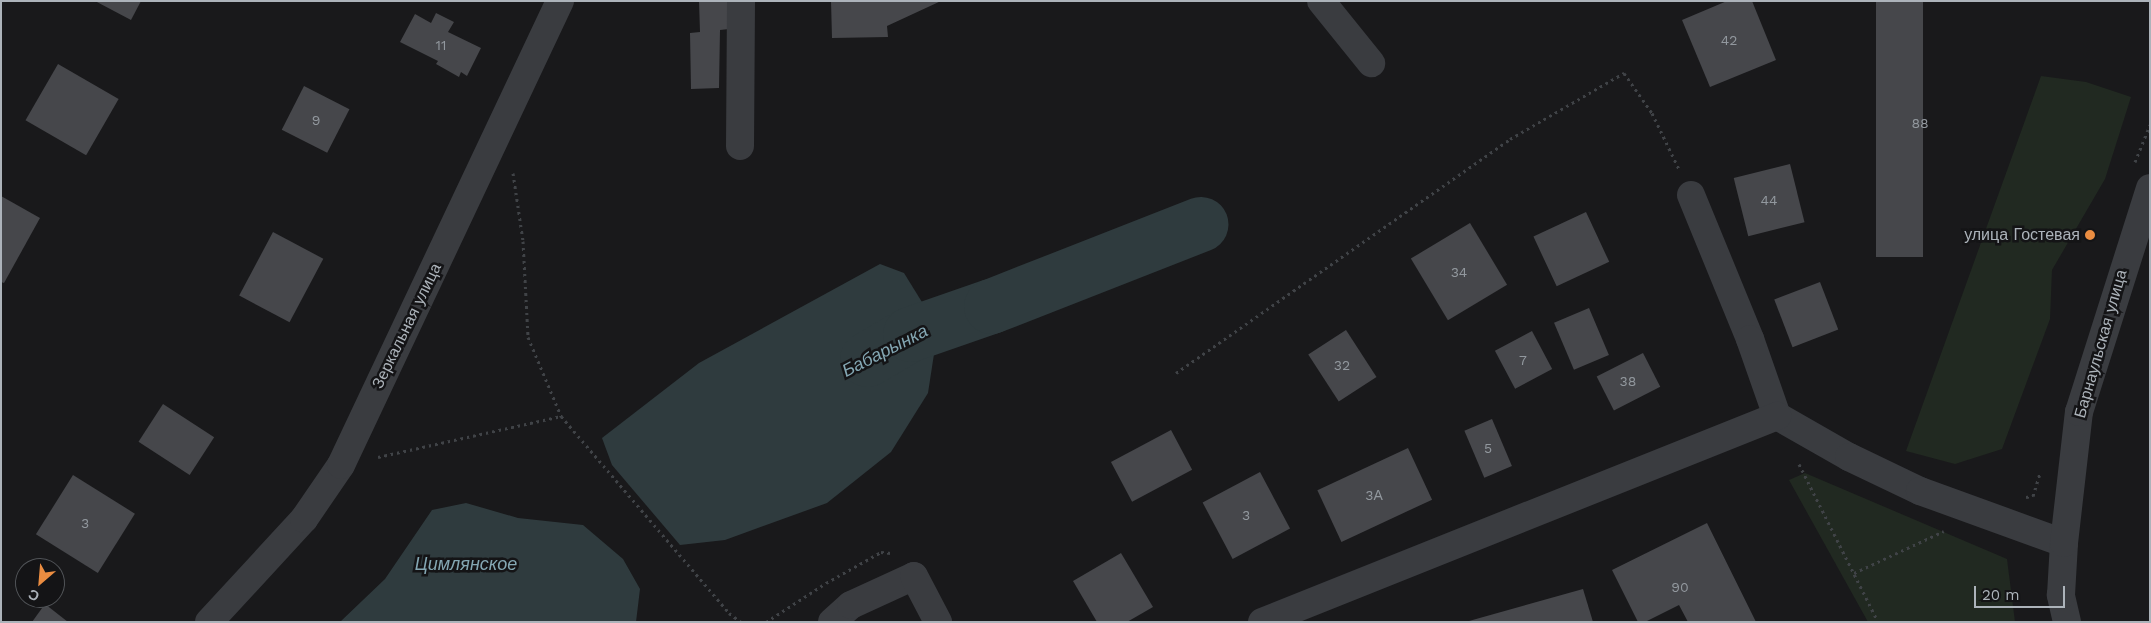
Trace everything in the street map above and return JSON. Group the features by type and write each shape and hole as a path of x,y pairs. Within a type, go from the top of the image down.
{"street":[{"name":"Зеркальная улица","path":"209,622 304,519 341,465 560,1"},
{"path":"740,146 741,1"},
{"path":"1321,1 1371,63"},
{"name":"Барнаульская улица","path":"2067,622 2061,595 2064,542 2079,412 2141,180"},
{"path":"1691,195 1783,420 1849,457 1920,491 1984,512 2064,542"},
{"path":"1262,622 1783,420"},
{"path":"832,622 852,606 914,576 938,622"}],"path":[{"path":"1176,373 1510,139 1624,73 1652,113 1691,195"},
{"path":"2141,180 2150,125"},
{"path":"512,170 523,241 528,337 561,416 728,613 742,622"},
{"path":"341,465 561,416"},
{"path":"1783,420 1793,452 1878,622"},
{"path":"2016,498 2034,496 2042,468"},
{"path":"1854,573 1984,512"}],"shaded area":[{"path":"2041,76 2086,82 2131,97 2105,179 2052,270 2050,319 2002,449 1955,464 1906,451"},
{"path":"1805,473 2007,559 2015,622 1868,622 1789,480"}],"water":[{"path":"880,264 904,273 938,328 928,393 891,452 827,503 725,540 680,545 612,465 602,438 699,363"},
{"name":"Цимлянское","path":"466,503 518,518 583,525 623,559 640,589 636,622 340,622 385,579 432,510"}],"building":[{"path":"95,1 141,1 131,20"},
{"path":"699,1 729,1 729,29 720,30 719,88 691,89 690,33 700,32"},
{"path":"831,1 941,1 887,26 888,37 832,38"},
{"path":"1727,1 1752,1 1776,60 1710,87 1682,20"},
{"path":"1876,1 1923,1 1923,257 1876,257"},
{"path":"436,13 454,22 448,32 481,48 467,76 461,72 459,77 436,64 438,61 400,42 415,14 431,23"},
{"path":"58,64 119,99 86,155 26,120"},
{"path":"304,86 349,109 327,153 282,130"},
{"path":"1790,164 1805,222 1748,236 1734,178"},
{"path":"1,196 40,218 4,283 1,282"},
{"path":"1586,212 1609,262 1557,286 1533,237"},
{"path":"1470,223 1507,285 1448,320 1411,259"},
{"path":"273,232 323,259 290,322 239,296"},
{"path":"1820,282 1838,330 1793,347 1774,300"},
{"path":"1589,308 1609,355 1574,370 1554,323"},
{"path":"1346,330 1376,377 1339,401 1308,355"},
{"path":"1532,331 1552,369 1515,389 1495,351"},
{"path":"1643,353 1660,387 1614,410 1597,377"},
{"path":"163,404 214,437 190,475 138,442"},
{"path":"1492,419 1512,466 1484,478 1464,431"},
{"path":"1171,430 1192,470 1132,502 1111,462"},
{"path":"1408,448 1432,500 1341,542 1317,490"},
{"path":"1260,472 1290,529 1233,559 1203,503"},
{"path":"73,475 135,514 98,573 36,534"},
{"path":"1707,523 1756,622 1688,622 1679,605 1645,622 1638,622 1612,570"},
{"path":"1121,553 1153,607 1127,622 1097,622 1073,581"},
{"path":"1583,589 1593,622 1469,622 1469,621"},
{"path":"42,608 50,608 68,622 32,622"}],"waterway":[{"name":"Бабарынка","path":"867,359 910,334 991,306 1200,224"}],"place":[{"name":"улица Гостевая","path":"2090,235"}]}
